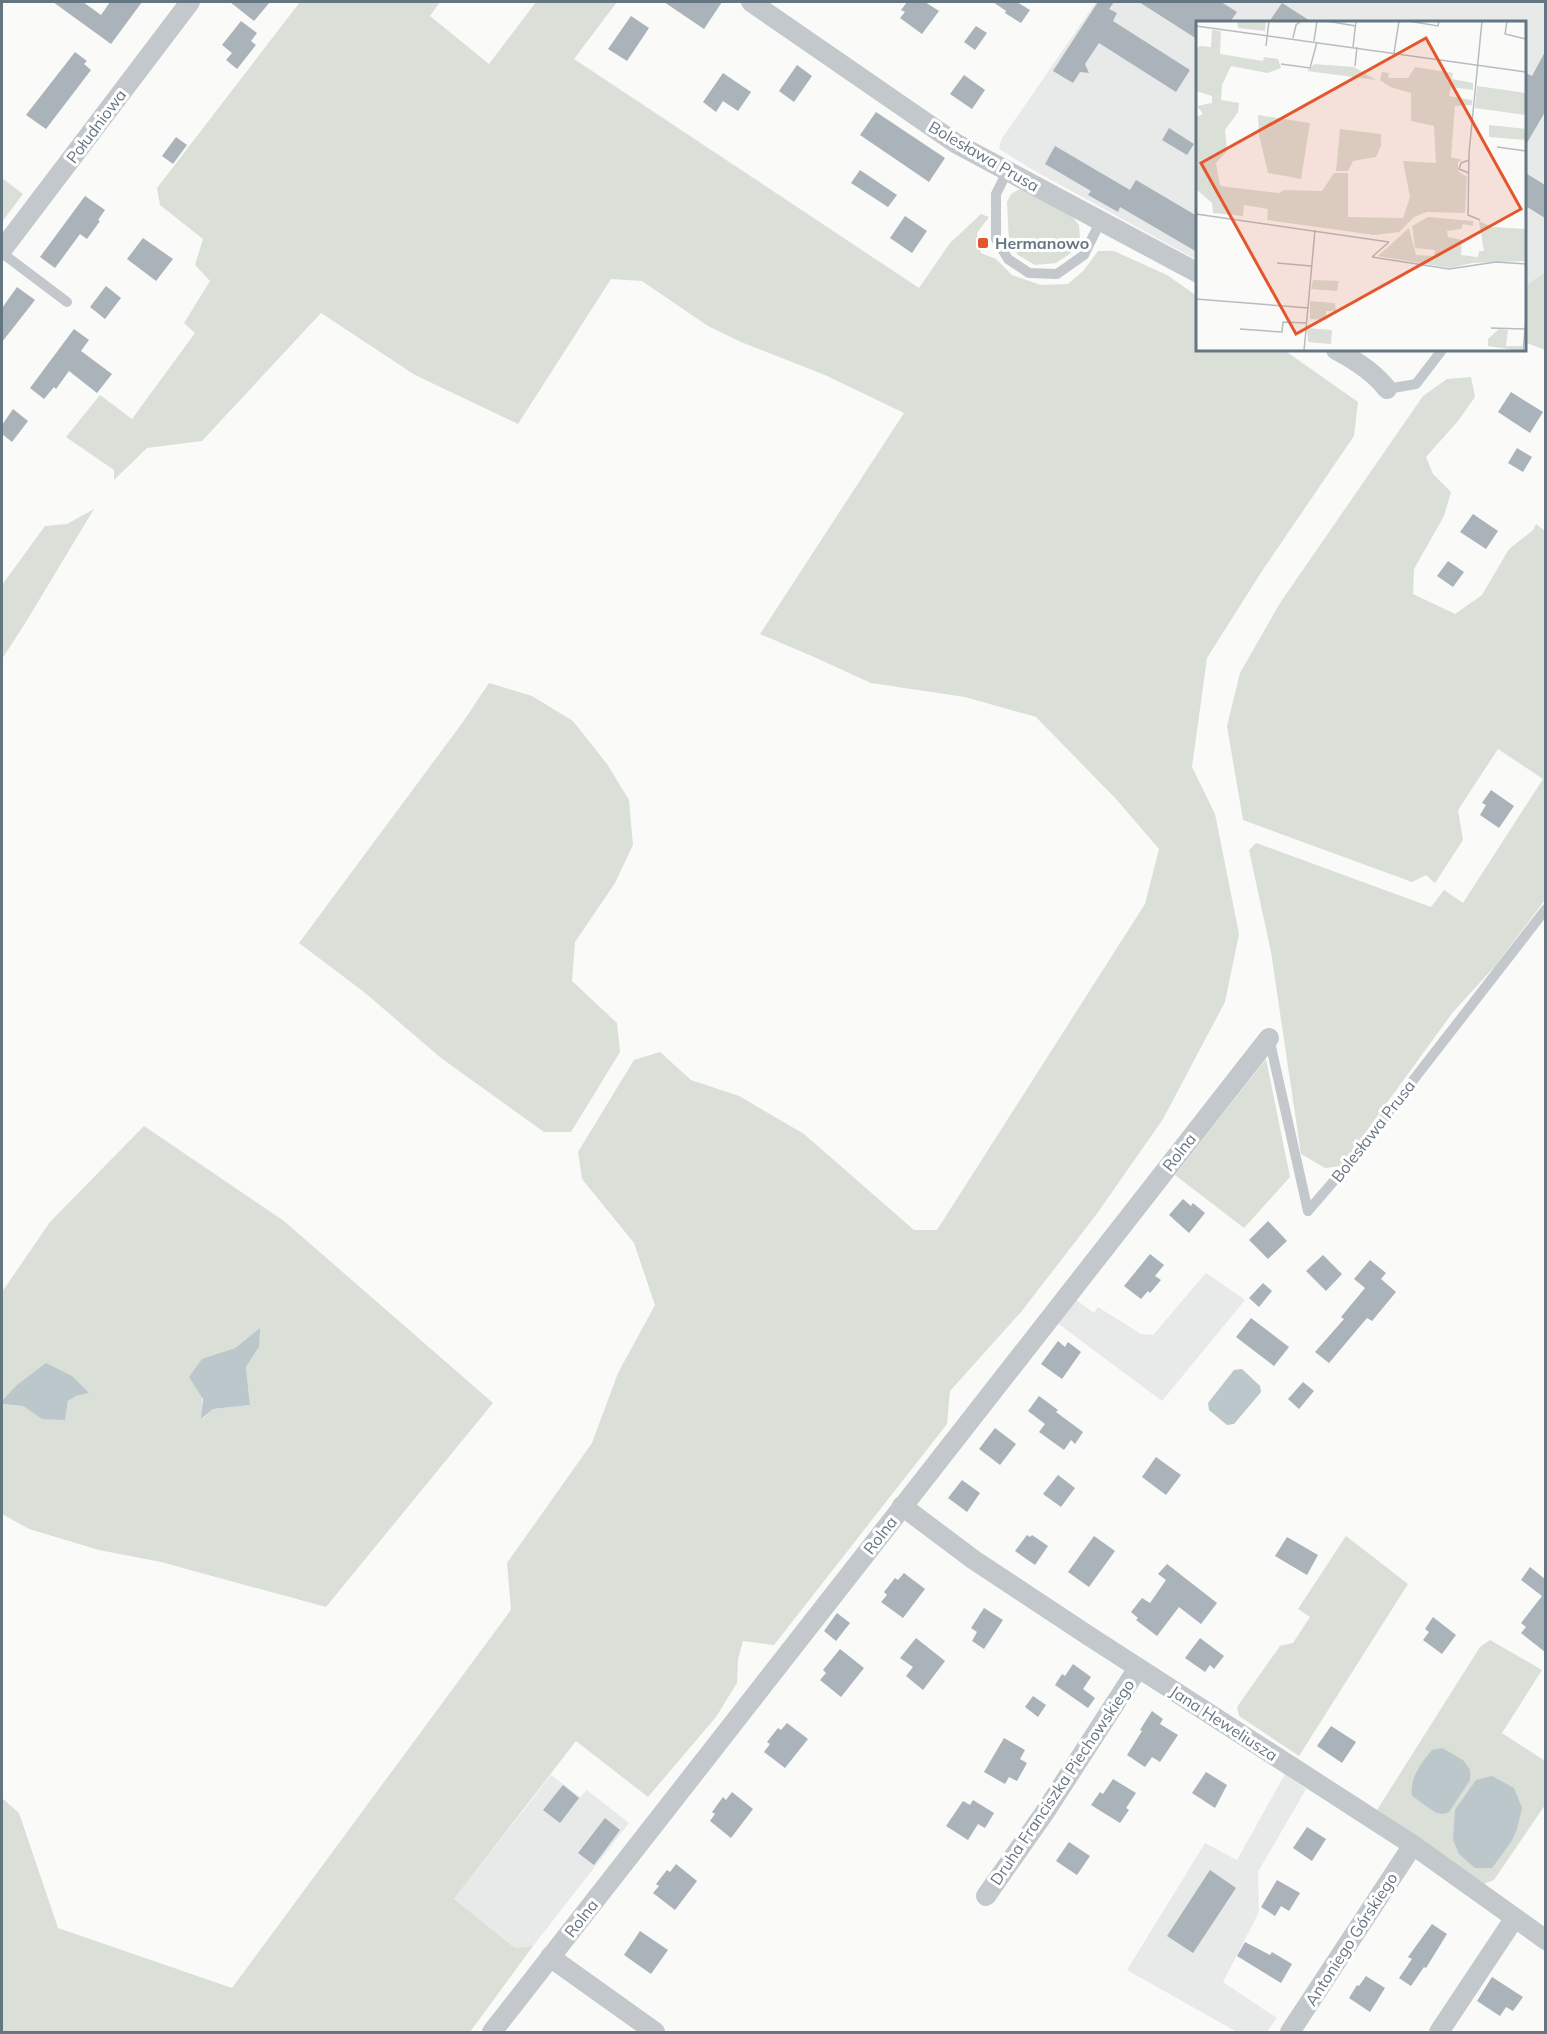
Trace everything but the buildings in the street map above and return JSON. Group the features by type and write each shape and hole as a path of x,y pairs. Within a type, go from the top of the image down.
{"street":[{"name":"Południowa","path":"2,252 190,2"},
{"name":"Bolesława Prusa","path":"751,2 957,144 1196,272"},
{"path":"1338,351 1380,380 1387,389"},
{"name":"Rolna","path":"492,2032 1269,1038"},
{"name":"Jana Heweliusza","path":"902,1506 974,1560 1413,1845 1545,1940"},
{"name":"Druha Franciszka Piechowskiego","path":"986,1896 1138,1668"},
{"name":"Antoniego Górskiego","path":"1290,2032 1413,1845"},
{"path":"1439,2032 1514,1919"},
{"path":"550,1957 655,2032"}],"lane":[{"path":"1007,172 996,194 996,239 1008,259 1029,273 1057,274 1084,255 1101,220"},
{"name":"Południowa","path":"2,252 67,302"},
{"path":"1387,389 1416,384 1441,351"},
{"name":"Bolesława Prusa","path":"1269,1038 1308,1210 1345,1168 1545,909"}],"shaded area":[{"path":"300,2 440,2 430,16 489,64 536,2 617,2 574,59 919,288 950,243 981,214 989,217 977,233 981,253 996,259 1012,275 1041,285 1068,284 1084,270 1098,251 1114,251 1167,275 1196,295 1196,351 1285,351 1358,402 1354,436 1262,571 1207,658 1192,767 1215,814 1239,934 1225,1002 1163,1119 1096,1215 1021,1312 950,1391 947,1424 774,1645 743,1641 738,1659 737,1683 716,1717 648,1797 576,1741 454,1899 515,1948 533,1946 470,2032 2,2032 2,1798 19,1813 58,1928 232,1988 511,1610 507,1563 592,1443 618,1373 655,1305 634,1243 582,1179 578,1152 634,1060 660,1052 691,1080 739,1096 804,1134 914,1230 937,1230 1145,904 1159,849 1116,799 1036,717 965,697 871,683 760,634 904,413 825,375 741,342 708,326 642,281 611,279 518,424 415,375 321,313 202,441 147,448 114,480 114,470 66,437 100,395 132,419 195,333 184,323 210,281 195,265 203,239 160,205 157,188"},
{"path":"1096,2 1545,2 1545,272 1526,285 1526,21 1196,21 1196,259 1033,170 999,149 1001,140"},
{"path":"2,178 23,194 2,222"},
{"path":"1020,189 1071,215 1079,225 1080,239 1071,253 1056,263 1035,265 1018,255 1009,242 1007,202 1011,194"},
{"path":"1545,272 1545,350 1526,343 1526,285"},
{"path":"1471,377 1475,397 1458,421 1426,457 1433,474 1451,492 1444,516 1414,569 1413,594 1455,614 1482,595 1509,549 1533,530 1536,524 1545,531 1545,900 1495,966 1453,1012 1341,1166 1325,1168 1301,1154 1271,952 1249,850 1256,843 1431,907 1444,890 1463,903 1543,779 1498,749 1458,810 1463,840 1435,883 1426,875 1412,882 1243,820 1227,726 1240,673 1280,603 1423,396 1447,379"},
{"path":"94,509 2,659 2,585 45,526 67,524"},
{"path":"489,683 532,696 573,721 607,764 629,800 633,845 615,883 575,942 572,981 617,1023 620,1052 571,1132 544,1132 441,1058 364,992 299,943 463,722"},
{"path":"1266,1059 1290,1177 1244,1228 1175,1175"},
{"path":"144,1126 284,1221 493,1403 326,1607 161,1562 99,1550 29,1529 2,1514 2,1404 23,1406 42,1419 65,1419 68,1401 88,1393 2,1401 2,1292 50,1222","holes":["259,1329 259,1347 246,1367 250,1405 213,1409 202,1419 202,1360 235,1348"]},
{"path":"1206,1273 1245,1300 1162,1401 1056,1322 1075,1299 1094,1313 1098,1307 1141,1334 1153,1335"},
{"path":"260,1328 259,1347 246,1367 250,1405 213,1409 201,1419 203,1399 189,1377 202,1359 235,1348"},
{"path":"46,1363 72,1376 89,1393 76,1396 68,1401 65,1420 42,1419 23,1406 2,1404 2,1401 17,1385"},
{"path":"1242,1369 1260,1386 1261,1392 1234,1424 1227,1425 1209,1410 1208,1403 1234,1370"},
{"path":"1346,1536 1408,1584 1299,1756 1239,1716 1237,1707 1280,1646 1293,1643 1310,1617 1298,1609"},
{"path":"1490,1640 1542,1670 1502,1733 1545,1761 1545,1805 1494,1880 1481,1885 1381,1819 1377,1810 1480,1647","holes":["1433,1750 1436,1813 1412,1795 1411,1789 1414,1776"]},
{"path":"1442,1748 1463,1760 1470,1770 1470,1780 1449,1812 1443,1814 1436,1813 1412,1796 1411,1790 1414,1777 1424,1760 1432,1750"},
{"path":"1285,1774 1306,1789 1258,1872 1259,1912 1223,1982 1277,2018 1267,2032 1237,2032 1127,1970 1205,1843 1237,1860"},
{"path":"551,1775 580,1797 587,1790 629,1823 533,1946 515,1948 454,1899"},
{"path":"1492,1776 1514,1788 1522,1808 1511,1842 1492,1868 1475,1868 1459,1854 1453,1840 1455,1810 1476,1780"}],"place":[{"name":"Hermanowo","path":"983,243"}]}
